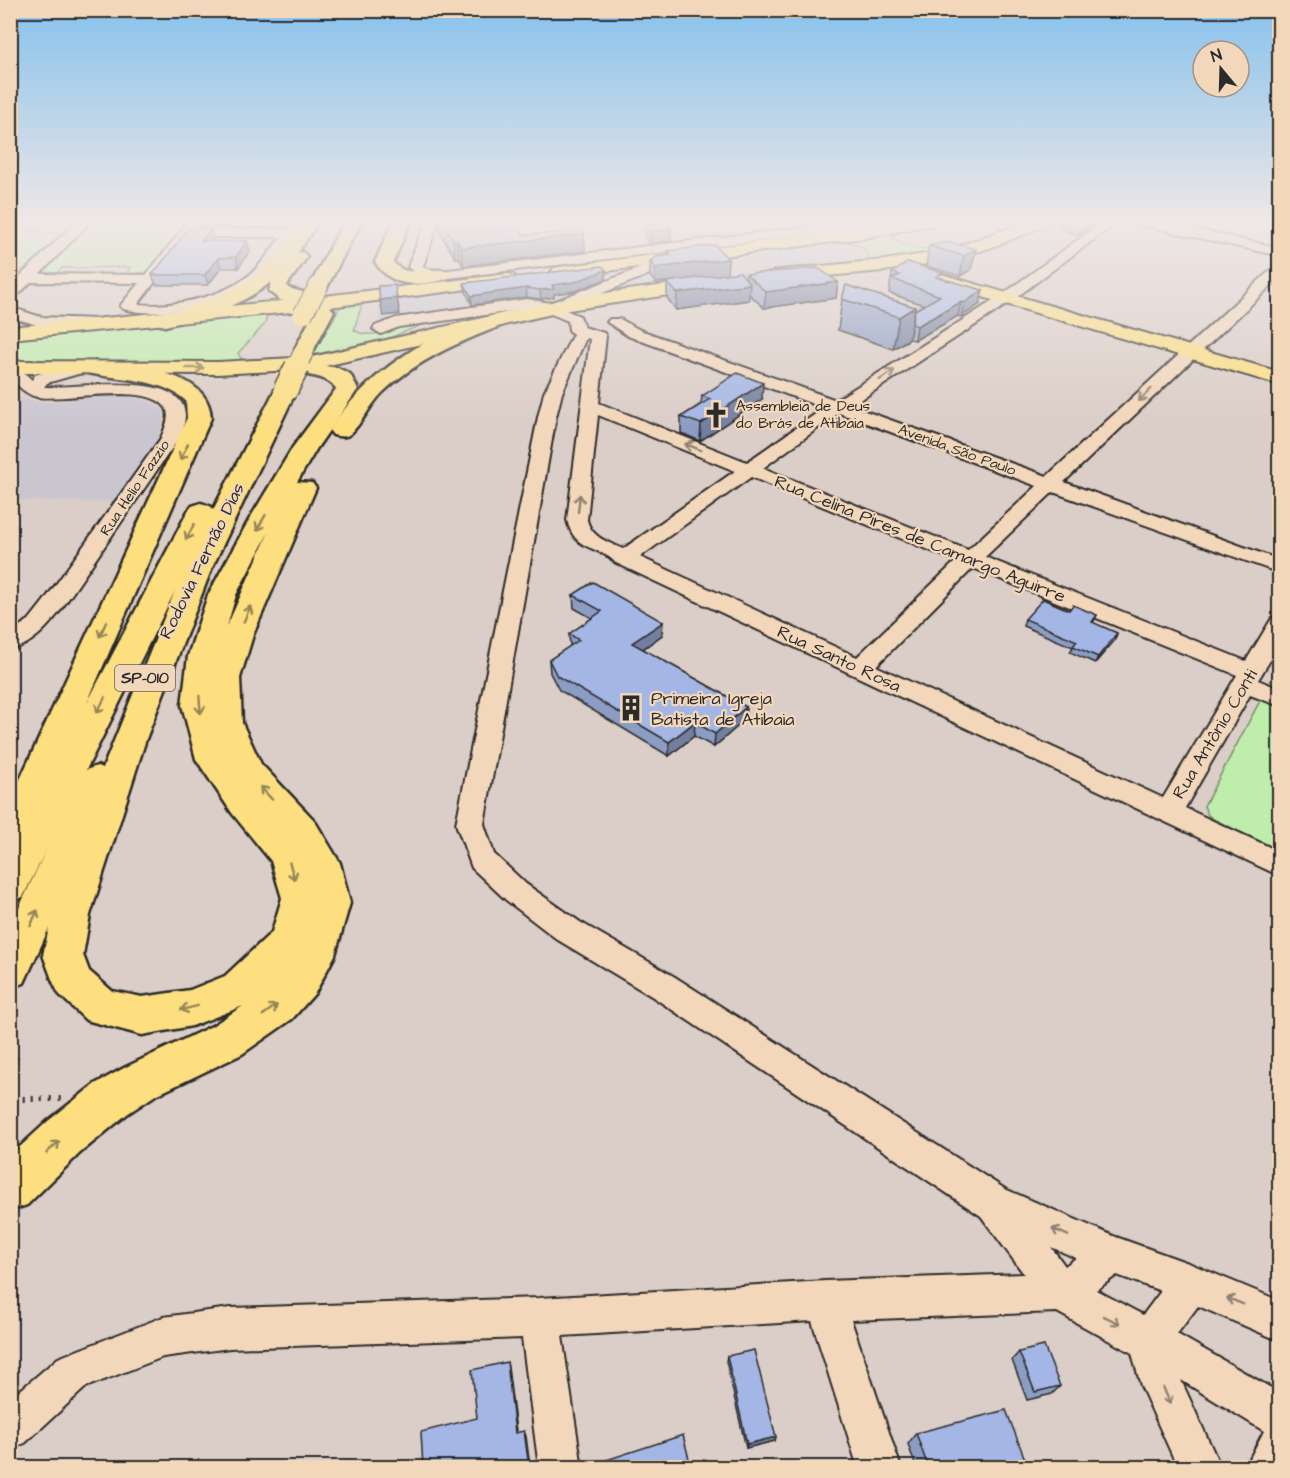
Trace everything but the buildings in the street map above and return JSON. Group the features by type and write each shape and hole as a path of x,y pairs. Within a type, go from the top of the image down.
{"highway":[{"path":"165,320 201,312 227,303 250,289"},
{"path":"279,289 287,296 325,297"},
{"name":"Rodovia Fernão Dias","path":"10,971 87,801 197,570 287,368 303,314 325,297 328,289"},
{"name":"Rodovia Fernão Dias","path":"10,886 164,581 287,368 330,289"},
{"path":"10,1188 64,1137 111,1099 227,1040 277,1006 301,981 315,955 331,903 322,863 301,830 246,771 226,723 224,678 238,636 295,502 324,453 360,404 377,385 398,368 453,338 496,321"},
{"path":"10,842 199,418 200,405 186,389 88,368"},
{"path":"197,570 129,739 71,915 63,955 74,982 100,1007 142,1016 192,1008 239,989 288,941 301,898 288,855 244,804 213,759 198,705 203,656 222,595 261,520 305,447 346,388 342,379 330,374 287,368"}],"main road":[{"path":"10,333 165,320 325,297 405,289"},
{"path":"10,368 287,368 496,321 541,300 596,319 642,292 667,289"},
{"path":"979,289 1003,300 1280,379"}],"street":[{"path":"141,289 128,306 146,308 173,306 216,297 237,289"},
{"path":"627,289 596,319 553,393 470,824 482,860 516,891 569,932 664,987 992,1202 1113,1255 1191,1283 1280,1321"},
{"path":"623,559 837,407 1018,289"},
{"path":"860,668 969,560 1258,289"},
{"path":"381,329 396,323 541,300 575,320 596,319"},
{"path":"10,311 17,315 40,320 113,324"},
{"path":"399,343 423,333 450,316"},
{"name":"Avenida São Paulo","path":"596,319 1280,567"},
{"name":"Rua Santo Rosa","path":"596,319 578,520 580,532 591,542 623,559 1280,865"},
{"path":"10,368 21,376 29,388 36,391 35,387 40,379 88,368"},
{"name":"Rua Helio Fazzio","path":"10,643 37,625 128,501 170,438 176,421 172,403 164,397 151,393 105,389 60,393 36,391"},
{"name":"Rua Celina Pires de Camargo Aguirre","path":"589,405 969,560 1248,678 1280,698"},
{"name":"Rua Antônio Conti","path":"1168,813 1280,622"},
{"path":"10,655 37,625"},
{"path":"992,1202 1017,1232 1060,1292 1194,1365 1280,1417"},
{"path":"10,1428 72,1372 163,1337 230,1328 539,1318 825,1301 1060,1292 1113,1255"},
{"path":"1148,1341 1191,1283"},
{"path":"825,1301 880,1467"},
{"path":"539,1318 561,1467"},
{"path":"1148,1341 1162,1386 1200,1467"},
{"path":"1266,1467 1280,1445"}],"path":[{"path":"10,1070 17,1057 10,1075"},
{"path":"10,1108 15,1099"}],"shaded area":[{"path":"443,289 648,289 379,323 378,297"},
{"path":"100,396 139,398 158,406 163,411 163,423 157,442 117,502 11,500 10,397 46,403"}],"green space":[{"path":"362,304 354,330 369,334 410,323 418,322 419,326 389,338 313,355 340,307"},
{"path":"281,311 267,315 265,324 238,353 243,362 11,360 11,338"},
{"path":"1279,665 1279,850 1215,820 1208,815 1204,806"}],"place":[{"name":"Assembleia de Deus do Brás de Atibaia","path":"716,415"},
{"name":"Primeira Igreja Batista de Atibaia","path":"631,708"}]}
